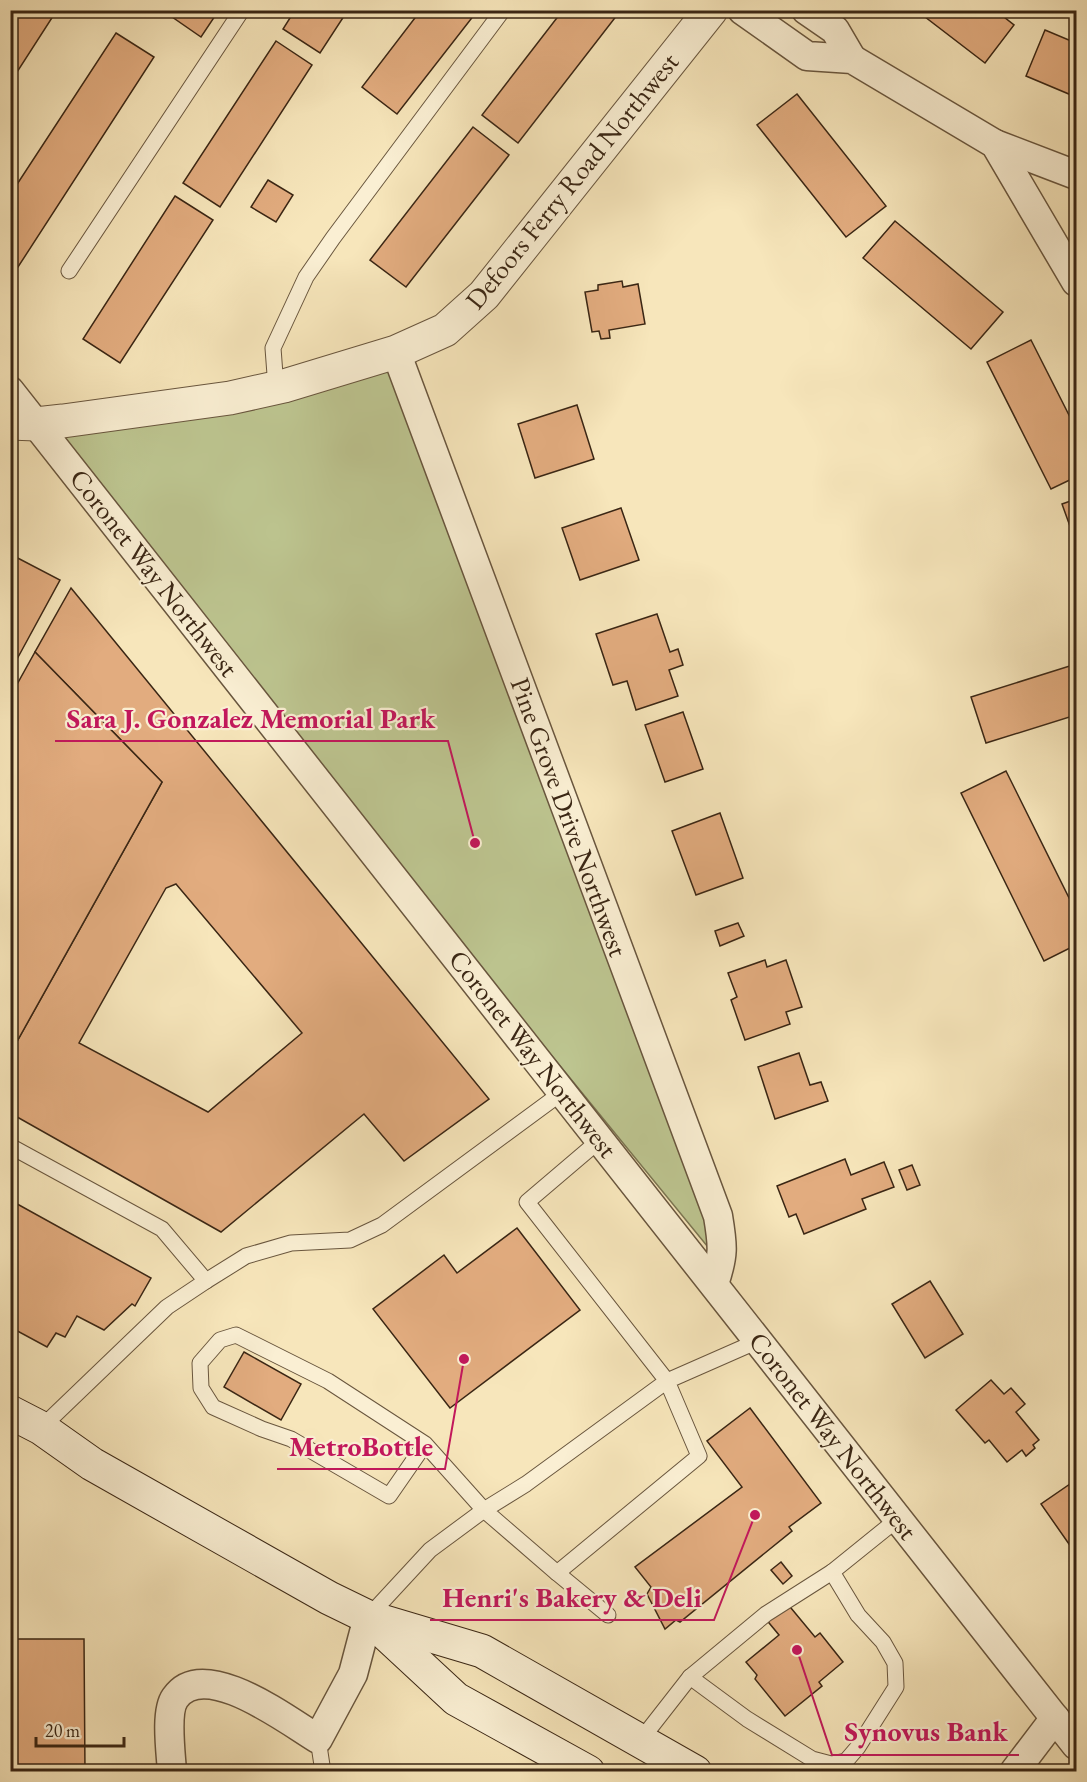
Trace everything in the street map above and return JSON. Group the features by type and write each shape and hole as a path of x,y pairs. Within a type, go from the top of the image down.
{"main road":[{"name":"Defoors Ferry Road Northwest","path":"23,423 230,398 276,388 396,352 445,330 484,295 711,10"},
{"path":"10,1412 41,1428 92,1464 329,1598 368,1617 482,1651 695,1772"},
{"path":"368,1617 456,1699 588,1772"}],"street":[{"path":"742,10 807,56 852,59 995,144 1077,176"},
{"path":"806,10 835,30 852,59"},
{"path":"995,144 1077,282"},
{"name":"Pine Grove Drive Northwest","path":"396,352 718,1216 724,1247 714,1284"},
{"name":"Coronet Way Northwest","path":"10,391 23,423 564,1091 1077,1745"},
{"path":"172,1772 170,1717 174,1698 191,1684 213,1683 254,1700 318,1739 353,1674 368,1617"},
{"path":"1014,1772 1055,1718"}],"lane":[{"path":"69,270 242,10"},
{"path":"276,388 273,348 306,277 503,10"},
{"path":"41,1428 167,1307 206,1281 246,1256 291,1243 350,1240 382,1225 564,1091"},
{"path":"557,1573 699,1456 667,1381 527,1202 601,1139"},
{"path":"10,1146 162,1229 206,1281"},
{"path":"425,1444 389,1496 291,1439 262,1430 213,1407 201,1388 200,1363 220,1340 236,1335 328,1381 425,1444 484,1510 608,1615"},
{"path":"368,1617 430,1550 484,1510 526,1484 667,1381 758,1341"},
{"path":"640,1741 690,1677 766,1614 832,1572 899,1518"},
{"path":"690,1677 747,1719 812,1759 831,1764 846,1761 858,1747 896,1686 895,1663 883,1642 858,1615 832,1572"},
{"path":"318,1739 323,1772"}],"green space":[{"path":"396,352 721,1263 36,424"}],"building":[{"path":"10,10 57,10 10,83"},
{"path":"162,10 219,10 201,37"},
{"path":"295,10 348,10 320,53 283,29"},
{"path":"421,10 478,10 397,114 362,87"},
{"path":"563,10 621,10 518,143 482,115"},
{"path":"916,10 995,10 1014,25 985,63"},
{"path":"1045,30 1076,43 1076,97 1026,76"},
{"path":"116,33 154,57 18,267 10,262 10,195"},
{"path":"276,41 312,65 220,207 183,183"},
{"path":"797,94 886,206 846,237 757,125"},
{"path":"473,127 509,155 406,287 370,260"},
{"path":"268,180 293,195 276,222 251,207"},
{"path":"175,196 213,220 120,363 83,339"},
{"path":"895,221 1003,312 971,349 863,258"},
{"path":"622,281 623,287 638,284 645,324 609,330 610,338 601,339 599,331 592,332 585,292 598,290 598,285"},
{"path":"1031,340 1076,429 1076,477 1051,489 987,362"},
{"path":"577,405 594,459 535,478 518,424"},
{"path":"1076,499 1076,543 1062,504"},
{"path":"621,508 639,560 580,580 562,528"},
{"path":"10,554 60,580 10,672"},
{"path":"71,588 489,1099 404,1161 364,1114 221,1232 10,1113 10,1054 162,782 35,652","holes":["176,884 302,1033 208,1112 79,1043 166,888"]},
{"path":"657,614 670,652 678,649 683,665 669,670 678,696 636,710 627,681 613,685 596,634"},
{"path":"35,652 162,782 10,1054 10,697"},
{"path":"1076,664 1076,715 986,743 971,697"},
{"path":"683,712 703,769 665,782 645,725"},
{"path":"1006,771 1076,912 1076,945 1044,961 961,793"},
{"path":"720,813 743,878 696,895 672,831"},
{"path":"738,923 744,936 720,946 715,931"},
{"path":"765,960 767,967 786,960 802,1007 786,1012 790,1024 745,1040 731,1000 737,997 728,973"},
{"path":"799,1053 810,1085 821,1082 828,1101 775,1119 758,1067"},
{"path":"845,1159 851,1175 884,1162 894,1187 862,1199 866,1209 804,1234 796,1214 789,1217 777,1186"},
{"path":"912,1165 920,1185 907,1190 899,1170"},
{"path":"10,1200 151,1278 135,1306 132,1304 104,1330 77,1316 65,1337 56,1333 47,1347 10,1327"},
{"path":"517,1228 580,1310 450,1408 373,1309 444,1255 457,1273"},
{"path":"930,1281 963,1334 925,1358 892,1304"},
{"path":"244,1352 301,1384 281,1420 224,1387"},
{"path":"991,1380 1004,1394 1011,1388 1025,1404 1016,1412 1039,1440 1033,1445 1035,1448 1026,1456 1022,1450 1007,1462 989,1440 985,1443 956,1410"},
{"path":"750,1408 821,1503 789,1527 792,1531 680,1622 676,1620 665,1629 647,1594 651,1587 635,1567 742,1487 707,1441"},
{"path":"1070,1484 1076,1493 1076,1554 1041,1504"},
{"path":"781,1562 792,1576 783,1584 771,1570"},
{"path":"786,1602 815,1637 820,1633 843,1662 819,1682 822,1686 785,1716 755,1679 757,1675 746,1662 779,1635 765,1618"},
{"path":"10,1639 84,1639 85,1772 10,1772"}],"place":[{"name":"Sara J. Gonzalez Memorial Park","path":"475,843"},
{"name":"MetroBottle","path":"464,1359"},
{"name":"Henri's Bakery & Deli","path":"755,1515"},
{"name":"Synovus Bank","path":"797,1650"}]}
